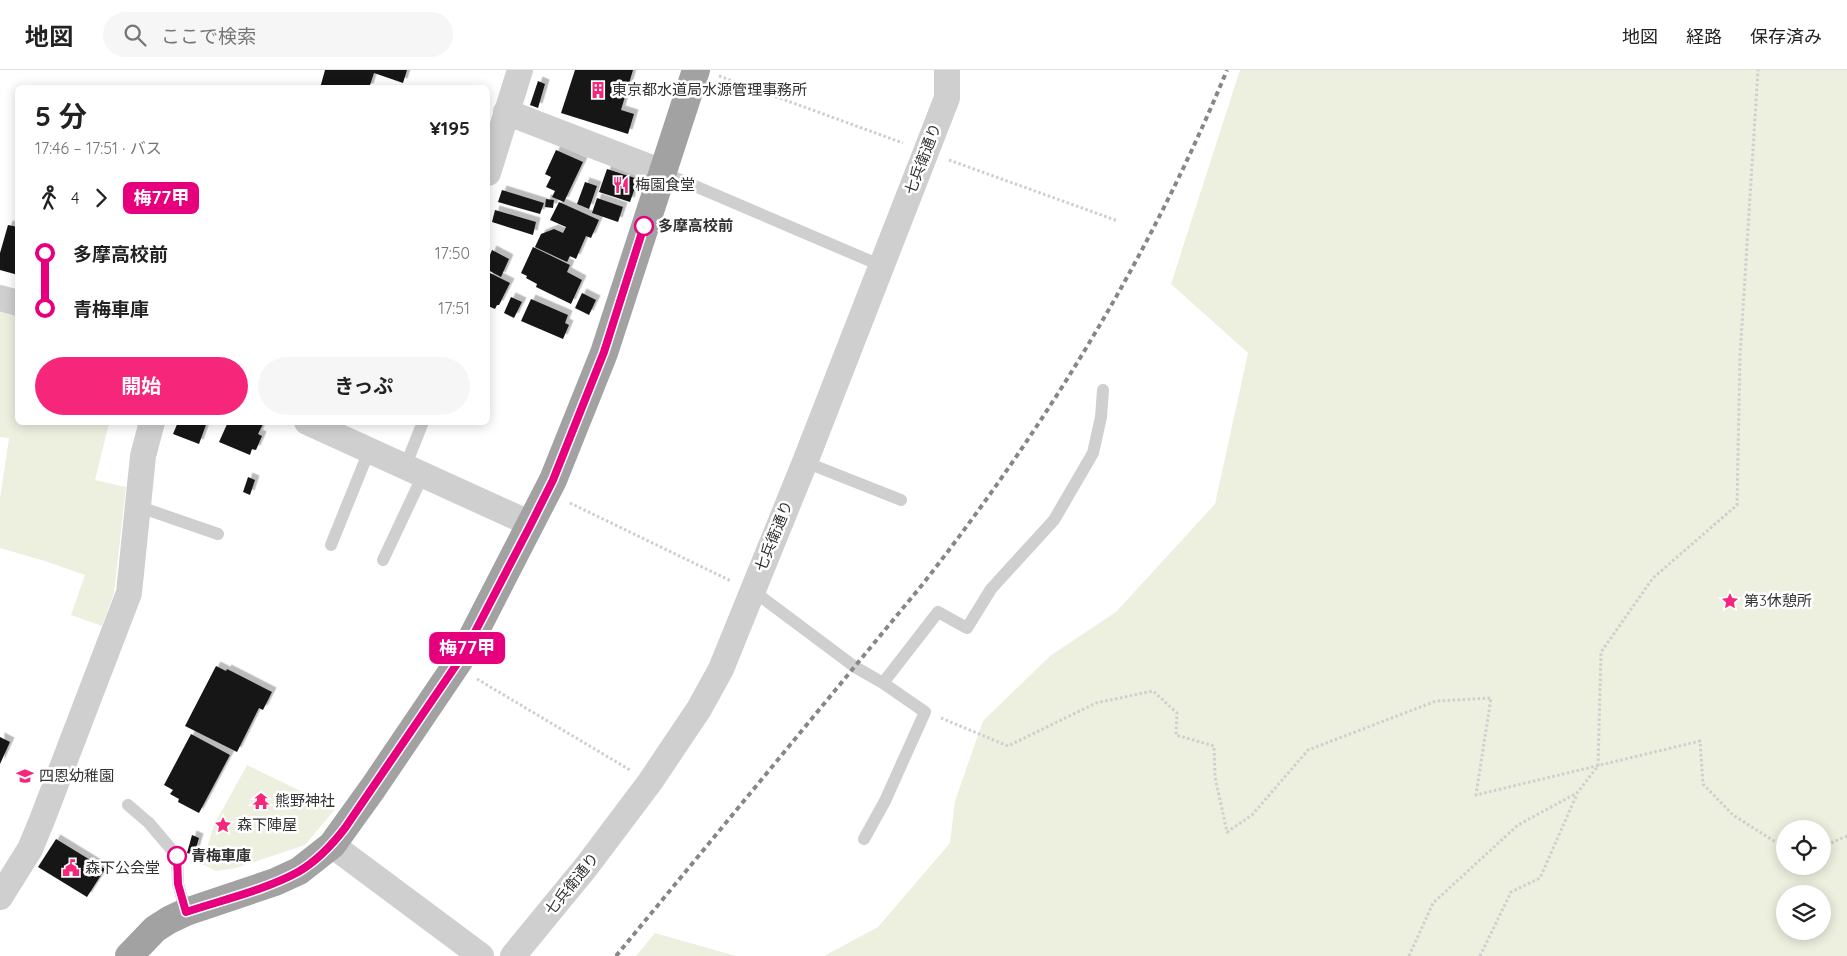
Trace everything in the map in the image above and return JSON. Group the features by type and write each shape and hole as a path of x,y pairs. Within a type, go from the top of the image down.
{"highway":[{"path":"129,956 155,929 169,920 186,912 275,882 299,871 332,845 368,796 456,667 547,492 604,352 696,70"}],"street":[{"path":"490,166 520,70"},
{"name":"七兵衛通り","path":"513,956 586,867 650,782 700,709 721,669 947,98 947,70"},
{"path":"506,112 662,172"},
{"path":"0,298 15,302"},
{"path":"0,897 30,849 129,593 143,456 151,425"},
{"path":"317,425 369,451 531,524"},
{"path":"332,845 481,956"}],"lane":[{"path":"662,172 882,266"},
{"path":"883,683 938,612 967,628 991,589 1054,520 1093,453 1104,390"},
{"path":"383,560 414,471 423,425"},
{"path":"331,545 369,451"},
{"path":"804,462 901,500"},
{"path":"137,506 218,534"},
{"path":"752,590 855,667 883,683 925,712 885,801 864,839"},
{"path":"128,806 149,823 177,856 178,884 186,912"}],"path":[{"path":"1480,956 1511,892 1540,878 1578,793 1598,766 1601,652 1653,578 1737,505 1740,356 1758,70"},
{"path":"547,492 752,590"},
{"path":"456,667 650,782"},
{"path":"925,712 1008,746 1096,703 1153,692 1177,713 1176,735 1214,746 1215,777 1227,832 1252,815 1308,750 1436,702 1491,698 1476,795 1700,741 1703,784 1733,815 1776,842"},
{"path":"1409,956 1433,903 1518,825 1578,793"},
{"path":"1831,843 1847,836"}],"green space":[{"path":"1240,70 1847,70 1847,956 824,956 878,927 950,843 955,801 983,721 1050,656 1116,612 1215,504 1248,353 1171,284"},
{"path":"0,310 15,315 15,425 109,425 95,480 126,487 114,593 102,626 71,615 85,575 0,548 0,499 9,438 0,437"},
{"path":"247,765 336,808 305,845 236,868 216,871 202,864 214,825"},
{"path":"655,933 736,956 636,956"}],"building":[{"path":"325,70 407,70 403,83 374,73 370,85 321,85"},
{"name":"東京都水道局水源管理事務所","path":"575,70 633,70 621,110 634,114 628,134 561,113"},
{"path":"538,81 545,84 538,108 530,105"},
{"path":"556,150 583,162 564,202 552,197 555,191 546,187 551,177 545,174"},
{"path":"607,169 638,179 630,202 599,192"},
{"path":"585,182 597,186 589,209 577,204"},
{"path":"502,190 544,203 540,214 498,202"},
{"path":"597,198 623,207 618,222 592,213"},
{"path":"546,199 554,200 553,208 545,207"},
{"path":"559,202 599,220 591,238 586,236 576,259 570,256 567,262 535,247 541,234 554,229 563,233 566,227 550,220"},
{"path":"495,210 536,222 533,235 492,222"},
{"path":"8,225 15,226 15,274 0,270 0,253"},
{"path":"533,247 570,265 567,272 582,280 571,304 536,287 537,284 521,273"},
{"path":"492,250 509,259 501,277 490,271 490,255"},
{"path":"490,273 510,283 495,309 490,307"},
{"path":"582,293 596,300 589,315 575,308"},
{"path":"511,297 522,302 514,318 504,313"},
{"path":"531,299 568,315 565,323 569,325 563,339 521,321"},
{"path":"177,425 206,425 199,444 173,434"},
{"path":"227,425 262,425 258,434 262,436 256,450 252,449 250,455 219,442"},
{"path":"248,477 255,480 250,495 243,492"},
{"path":"216,666 226,671 227,669 272,692 263,710 259,708 237,752 185,726"},
{"path":"191,734 230,755 199,813 178,802 179,799 170,794 173,790 164,785"},
{"path":"0,737 10,742 0,764"},
{"path":"192,835 199,838 194,855 187,853"},
{"name":"森下公会堂","path":"56,839 105,869 87,897 38,867"}],"railway":[{"path":"616,956 922,585 968,525 1011,464 1053,402 1129,273 1197,139 1227,70"}],"bus line":[{"name":"梅77甲","path":"177,856 178,884 186,912 275,882 299,871 316,860 332,845 345,828 463,655 553,480 604,352 644,226"}],"place":[{"name":"東京都水道局水源管理事務所","path":"598,90"},
{"name":"梅園食堂","path":"621,185"},
{"name":"多摩高校前","path":"644,226"},
{"name":"第3休憩所","path":"1730,601"},
{"name":"四恩幼稚園","path":"25,776"},
{"name":"熊野神社","path":"261,801"},
{"name":"森下陣屋","path":"223,825"},
{"name":"青梅車庫","path":"177,856"},
{"name":"森下公会堂","path":"71,868"}]}
